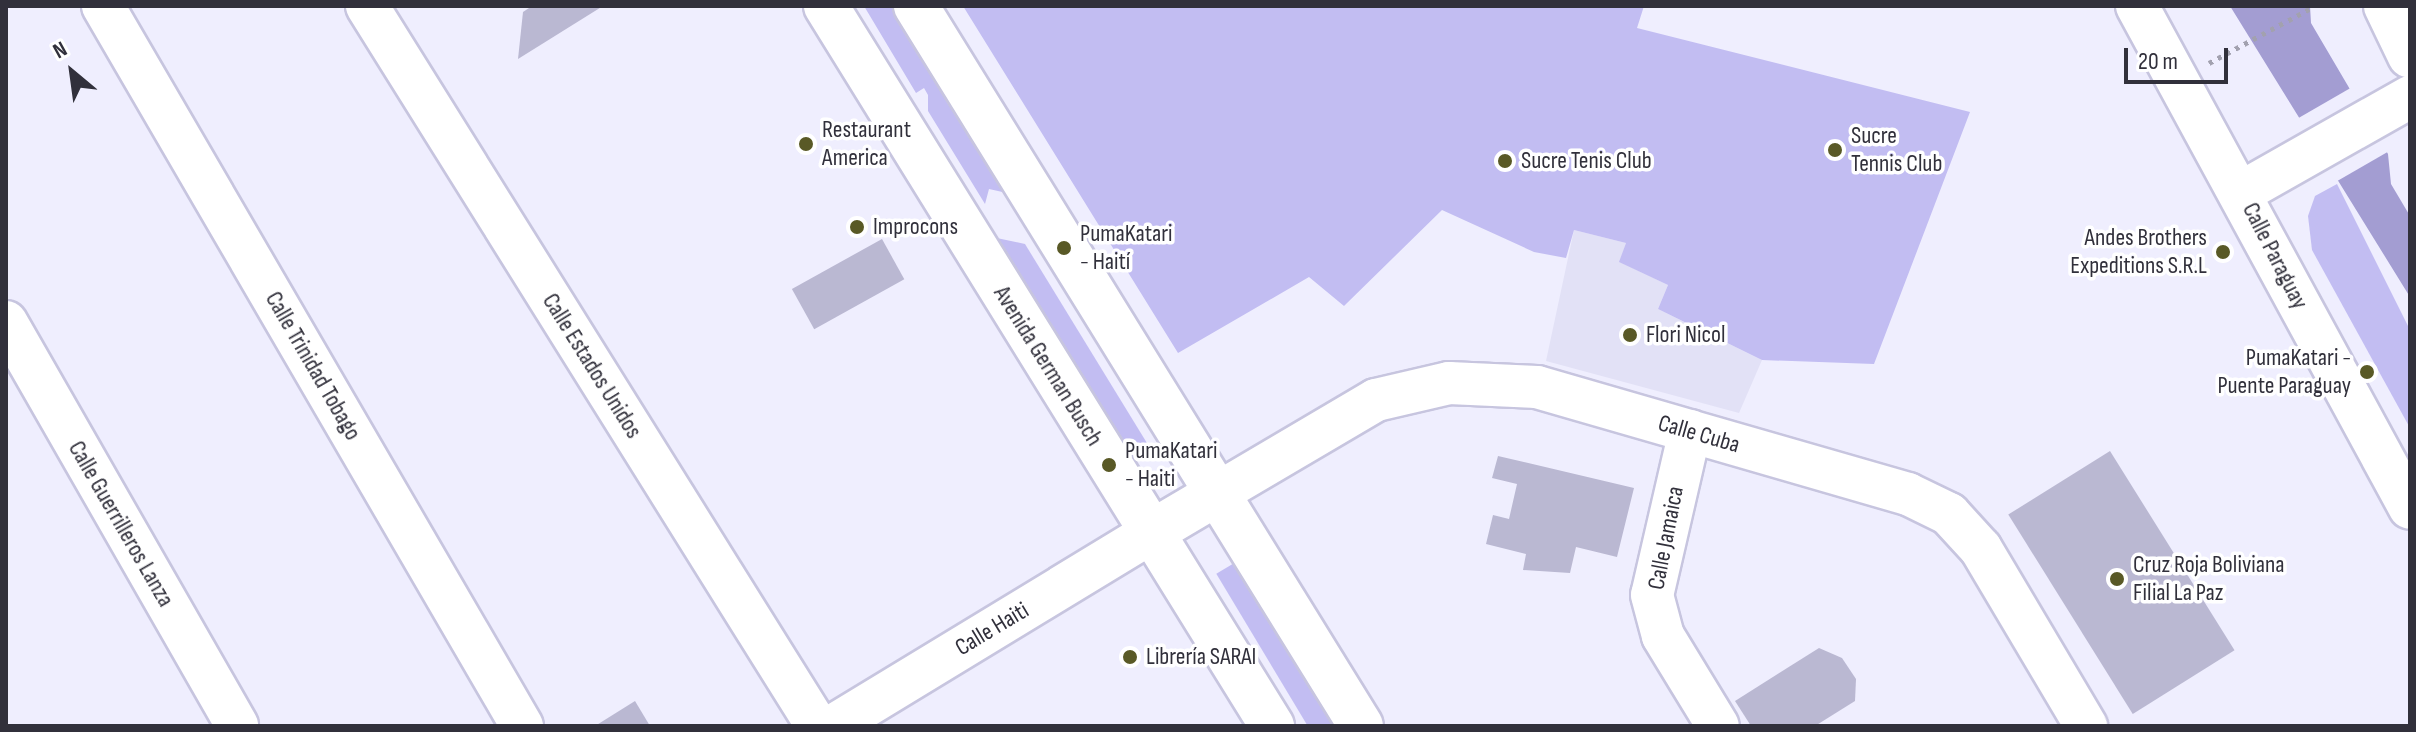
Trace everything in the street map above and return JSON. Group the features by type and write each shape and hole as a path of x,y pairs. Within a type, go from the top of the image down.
{"main road":[{"name":"Avenida German Busch","path":"826,6 1272,726"},
{"path":"916,6 1361,726"},
{"path":"2386,6 2410,56"},
{"path":"1152,532 1218,493"}],"street":[{"name":"Calle Trinidad Tobago","path":"103,6 522,726"},
{"name":"Calle Estados Unidos","path":"367,6 817,726"},
{"name":"Calle Paraguay","path":"2137,6 2204,139 2242,192 2410,508"},
{"path":"2242,192 2393,105"},
{"name":"Calle Guerrilleros Lanza","path":"6,322 237,726"},
{"name":"Calle Cuba","path":"1218,493 1376,400 1449,383 1537,387 1908,494 1949,514 1981,549 2086,726"},
{"name":"Calle Jamaica","path":"1690,431 1652,595 1663,636 1718,726"},
{"name":"Calle Haiti","path":"833,726 1152,532"}],"path":[{"path":"2197,69 2315,6"}],"shaded area":[{"path":"864,6 892,6 1007,193 989,189 985,204 928,111 928,95 924,88 916,93"},
{"name":"Sucre Tenis Club","path":"963,6 1644,6 1637,28 1970,112 1874,364 1762,360 1658,309 1668,285 1619,262 1626,243 1574,230 1566,258 1534,252 1442,210 1344,306 1309,277 1178,353"},
{"path":"2230,6 2310,6 2311,23 2388,154 2391,184 2410,216 2410,297"},
{"path":"2337,184 2410,330 2410,428 2312,250 2308,216 2315,196"},
{"name":"Flori Nicol","path":"1574,230 1626,243 1620,262 1668,285 1658,309 1762,360 1739,413 1546,361"},
{"path":"992,237 1025,244 1150,448 1150,460 1130,460"},
{"path":"1236,562 1335,726 1308,726 1216,574"}],"pier":[{"path":"2354,86 2391,150 2336,182 2299,118"}],"building":[{"path":"532,6 603,6 518,59 523,12"},
{"path":"882,239 904,279 814,329 792,289"},
{"name":"Cruz Roja Boliviana Filial La Paz","path":"2110,451 2235,650 2133,714 2008,515"},
{"path":"1498,456 1634,488 1617,557 1576,547 1570,573 1523,570 1526,554 1486,544 1493,515 1509,519 1517,484 1492,478"},
{"path":"1819,648 1842,658 1856,679 1855,701 1815,726 1751,726 1735,701"},
{"path":"635,701 650,726 595,726"}],"place":[{"name":"Restaurant America","path":"806,144"},
{"name":"Sucre Tennis Club","path":"1835,150"},
{"name":"Sucre Tenis Club","path":"1505,161"},
{"name":"Improcons","path":"857,227"},
{"name":"PumaKatari - Haití","path":"1064,248"},
{"name":"Andes Brothers Expeditions S.R.L","path":"2223,252"},
{"name":"Flori Nicol","path":"1630,335"},
{"name":"PumaKatari - Puente Paraguay","path":"2367,372"},
{"name":"PumaKatari - Haiti","path":"1109,465"},
{"name":"Cruz Roja Boliviana Filial La Paz","path":"2117,579"},
{"name":"Librería SARAI","path":"1130,657"}]}
